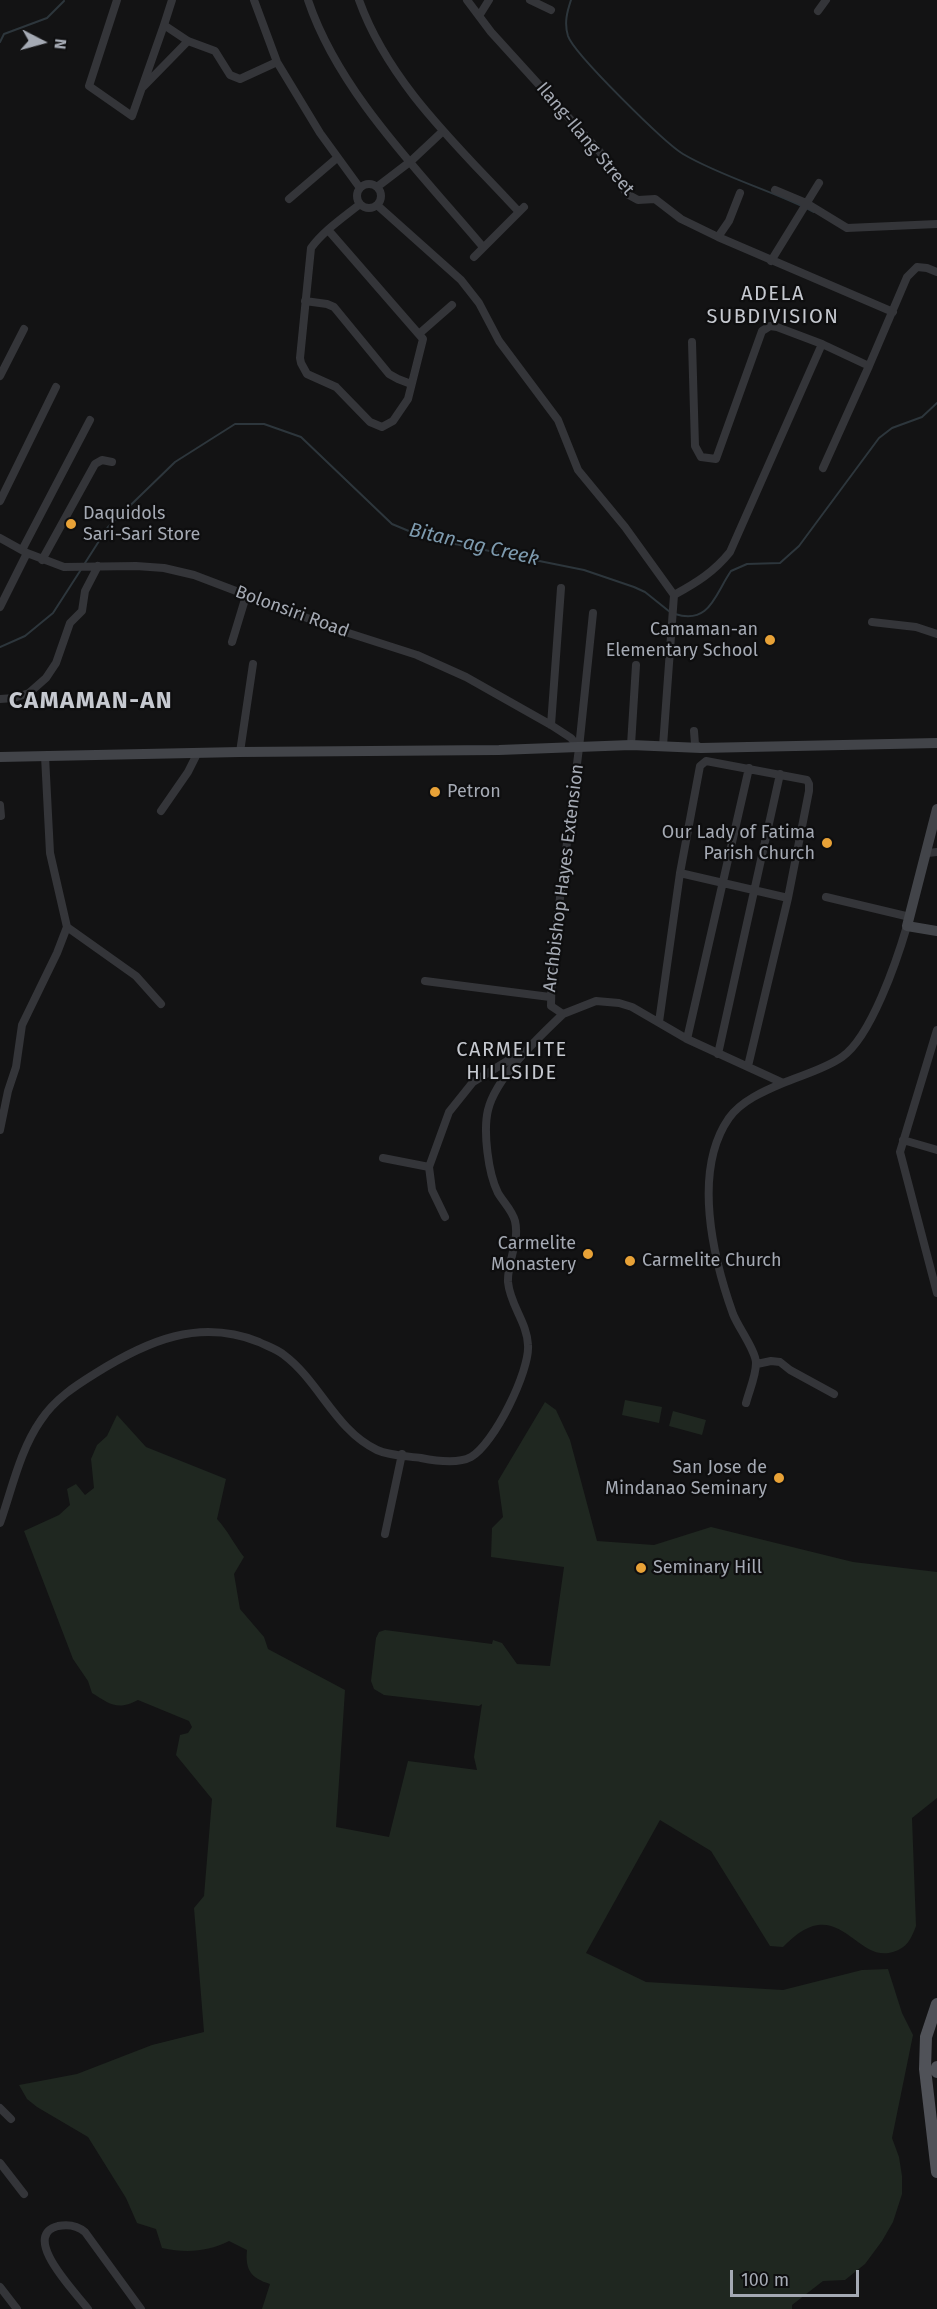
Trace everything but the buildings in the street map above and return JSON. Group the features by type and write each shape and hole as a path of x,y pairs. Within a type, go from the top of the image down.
{"main road":[{"path":"0,757 579,748 631,745 700,748 937,743"},
{"path":"937,810 932,852 909,921 937,931"},
{"path":"937,2004 926,2037 925,2069 937,2172"},
{"path":"937,2067 937,2072"}],"street":[{"path":"117,0 89,87 132,116 172,0"},
{"path":"254,0 277,62 337,158 360,188"},
{"path":"309,0 316,23 348,81 483,247"},
{"path":"359,0 384,54 443,131 521,209 474,257"},
{"name":"Ilang-Ilang Street","path":"467,0 600,152 627,194 638,200 654,199 681,219 718,237 892,312"},
{"path":"479,16 489,0"},
{"path":"530,0 551,9"},
{"path":"818,11 826,0"},
{"path":"164,26 188,41 215,51 235,79 240,79 277,62"},
{"path":"141,89 188,41"},
{"path":"377,187 411,161 443,131"},
{"path":"289,199 337,158"},
{"path":"771,261 819,183"},
{"path":"370,184 377,187 381,194 377,205 369,208 360,204 357,196 360,188 370,184"},
{"path":"775,190 847,228 937,224"},
{"path":"718,237 729,221 740,193"},
{"path":"329,231 420,333 423,344 404,407 393,422 382,427 370,422 336,387 307,374 300,358 311,248 329,231 360,204"},
{"path":"377,205 461,280 479,303 499,341 558,420 578,470 625,527 674,595 663,746"},
{"path":"823,468 907,278 912,271 921,267 937,272"},
{"path":"305,301 327,304 334,308 389,374 411,384"},
{"path":"420,333 452,305"},
{"path":"692,342 695,446 701,457 715,462 762,331 770,326 822,344 869,366"},
{"path":"0,376 24,329"},
{"path":"674,595 702,580 730,552 822,344"},
{"path":"0,501 56,387"},
{"path":"0,607 90,420"},
{"path":"42,560 95,464 102,460 112,462"},
{"name":"Bolonsiri Road","path":"0,538 42,560 64,567 136,566 180,571 336,629 417,655 446,667 551,724 571,738 579,748"},
{"path":"0,699 14,698 29,693 46,678 56,663 70,623 82,611 85,591 95,566"},
{"path":"551,724 561,588"},
{"path":"232,642 246,596"},
{"name":"Archbishop Hayes Extension","path":"593,613 579,748 552,961 551,1006 562,1014 584,1004 607,1001 632,1007 718,1054 783,1083"},
{"path":"872,622 916,627 937,634"},
{"path":"240,752 252,664"},
{"path":"631,745 636,665"},
{"path":"694,731 695,744 700,748"},
{"path":"161,811 188,772 197,754"},
{"path":"0,1130 8,1091 16,1067 22,1025 67,927 50,853 45,756"},
{"path":"659,1022 680,873 700,765 706,761 807,780 809,784 788,898 748,1066"},
{"path":"687,1038 749,768"},
{"path":"718,1054 780,774"},
{"path":"0,805 1,816"},
{"path":"680,873 788,898"},
{"path":"746,1403 757,1364 736,1322 715,1254 710,1175 716,1146 731,1116 758,1095 829,1065 851,1050 876,1008 890,977 909,921 826,897"},
{"path":"67,927 136,976 161,1004"},
{"path":"425,981 550,997"},
{"path":"0,1523 31,1436 56,1401 141,1347 180,1334 217,1332 245,1337 269,1346 284,1355 300,1370 355,1434 378,1451 428,1460 452,1461 468,1459 488,1442 505,1413 529,1349 527,1334 514,1304 508,1280 508,1268 517,1232 513,1215 498,1192 493,1179 486,1122 493,1097 526,1050 562,1014"},
{"path":"937,1030 900,1152 937,1293"},
{"path":"445,1217 432,1190 429,1167 448,1112 464,1091 486,1073 526,1050"},
{"path":"903,1140 937,1150"},
{"path":"383,1158 429,1167"},
{"path":"757,1364 780,1362 834,1394"},
{"path":"385,1534 402,1454"},
{"path":"0,2108 11,2118"},
{"path":"0,2163 24,2194"},
{"path":"88,2309 48,2258 43,2243 51,2229 58,2226 72,2226 85,2232 141,2309"},
{"path":"0,2287 17,2309"}],"shaded area":[{"path":"625,1400 662,1407 659,1423 622,1415"},
{"path":"545,1402 556,1410 570,1440 597,1541 654,1545 711,1527 853,1562 937,1572 937,1798 912,1818 916,1926 905,1945 893,1952 873,1951 838,1929 829,1925 818,1925 803,1930 783,1947 770,1946 711,1851 660,1820 586,1953 646,1982 783,1990 862,1970 888,1969 902,2013 913,2035 892,2138 899,2157 902,2194 893,2222 865,2264 845,2280 823,2281 792,2305 792,2309 262,2309 270,2284 258,2279 248,2268 247,2250 229,2241 196,2250 180,2251 162,2248 156,2229 137,2223 126,2198 88,2137 37,2107 27,2099 19,2085 77,2074 152,2045 204,2032 194,1908 204,1896 212,1799 176,1755 180,1735 188,1733 192,1727 189,1721 138,1700 119,1706 92,1693 88,1681 73,1659 24,1531 59,1515 70,1505 67,1489 76,1484 85,1495 94,1488 91,1459 97,1445 107,1436 117,1415 146,1447 226,1479 217,1519 244,1557 234,1574 240,1609 264,1637 268,1649 345,1690 336,1827 389,1837 408,1761 477,1770 474,1757 482,1704 479,1706 384,1695 374,1689 371,1681 376,1638 379,1632 385,1630 492,1644 493,1640 502,1643 517,1664 550,1666 564,1567 491,1557 492,1528 503,1517 498,1481"},
{"path":"673,1411 706,1420 702,1435 669,1426"}],"waterway":[{"path":"571,0 566,27 574,46 621,98 673,147 715,170 814,212"},
{"path":"0,42 4,34 47,18 64,1"},
{"name":"Bitan-ag Creek","path":"675,614 687,616 704,611 715,598 731,571 747,564 780,563 799,546 879,438 892,428 922,417 937,403"},
{"name":"Bitan-ag Creek","path":"85,563 108,527 175,462 235,424 264,424 301,437 392,524 445,542 584,570 645,592 670,612"},
{"name":"Bitan-ag Creek","path":"0,647 25,636 53,613 82,568"}],"place":[{"name":"Daquidols Sari-Sari Store","path":"71,524"},
{"name":"Camaman-an Elementary School","path":"770,640"},
{"name":"Petron","path":"435,792"},
{"name":"Our Lady of Fatima Parish Church","path":"827,843"},
{"name":"Carmelite Monastery","path":"588,1254"},
{"name":"Carmelite Church","path":"630,1261"},
{"name":"San Jose de Mindanao Seminary","path":"779,1478"},
{"name":"Seminary Hill","path":"641,1568"}],"district":[{"name":"ADELA SUBDIVISION","path":"773,306"},
{"name":"CAMAMAN-AN","path":"91,701"},
{"name":"CARMELITE HILLSIDE","path":"512,1062"}]}
